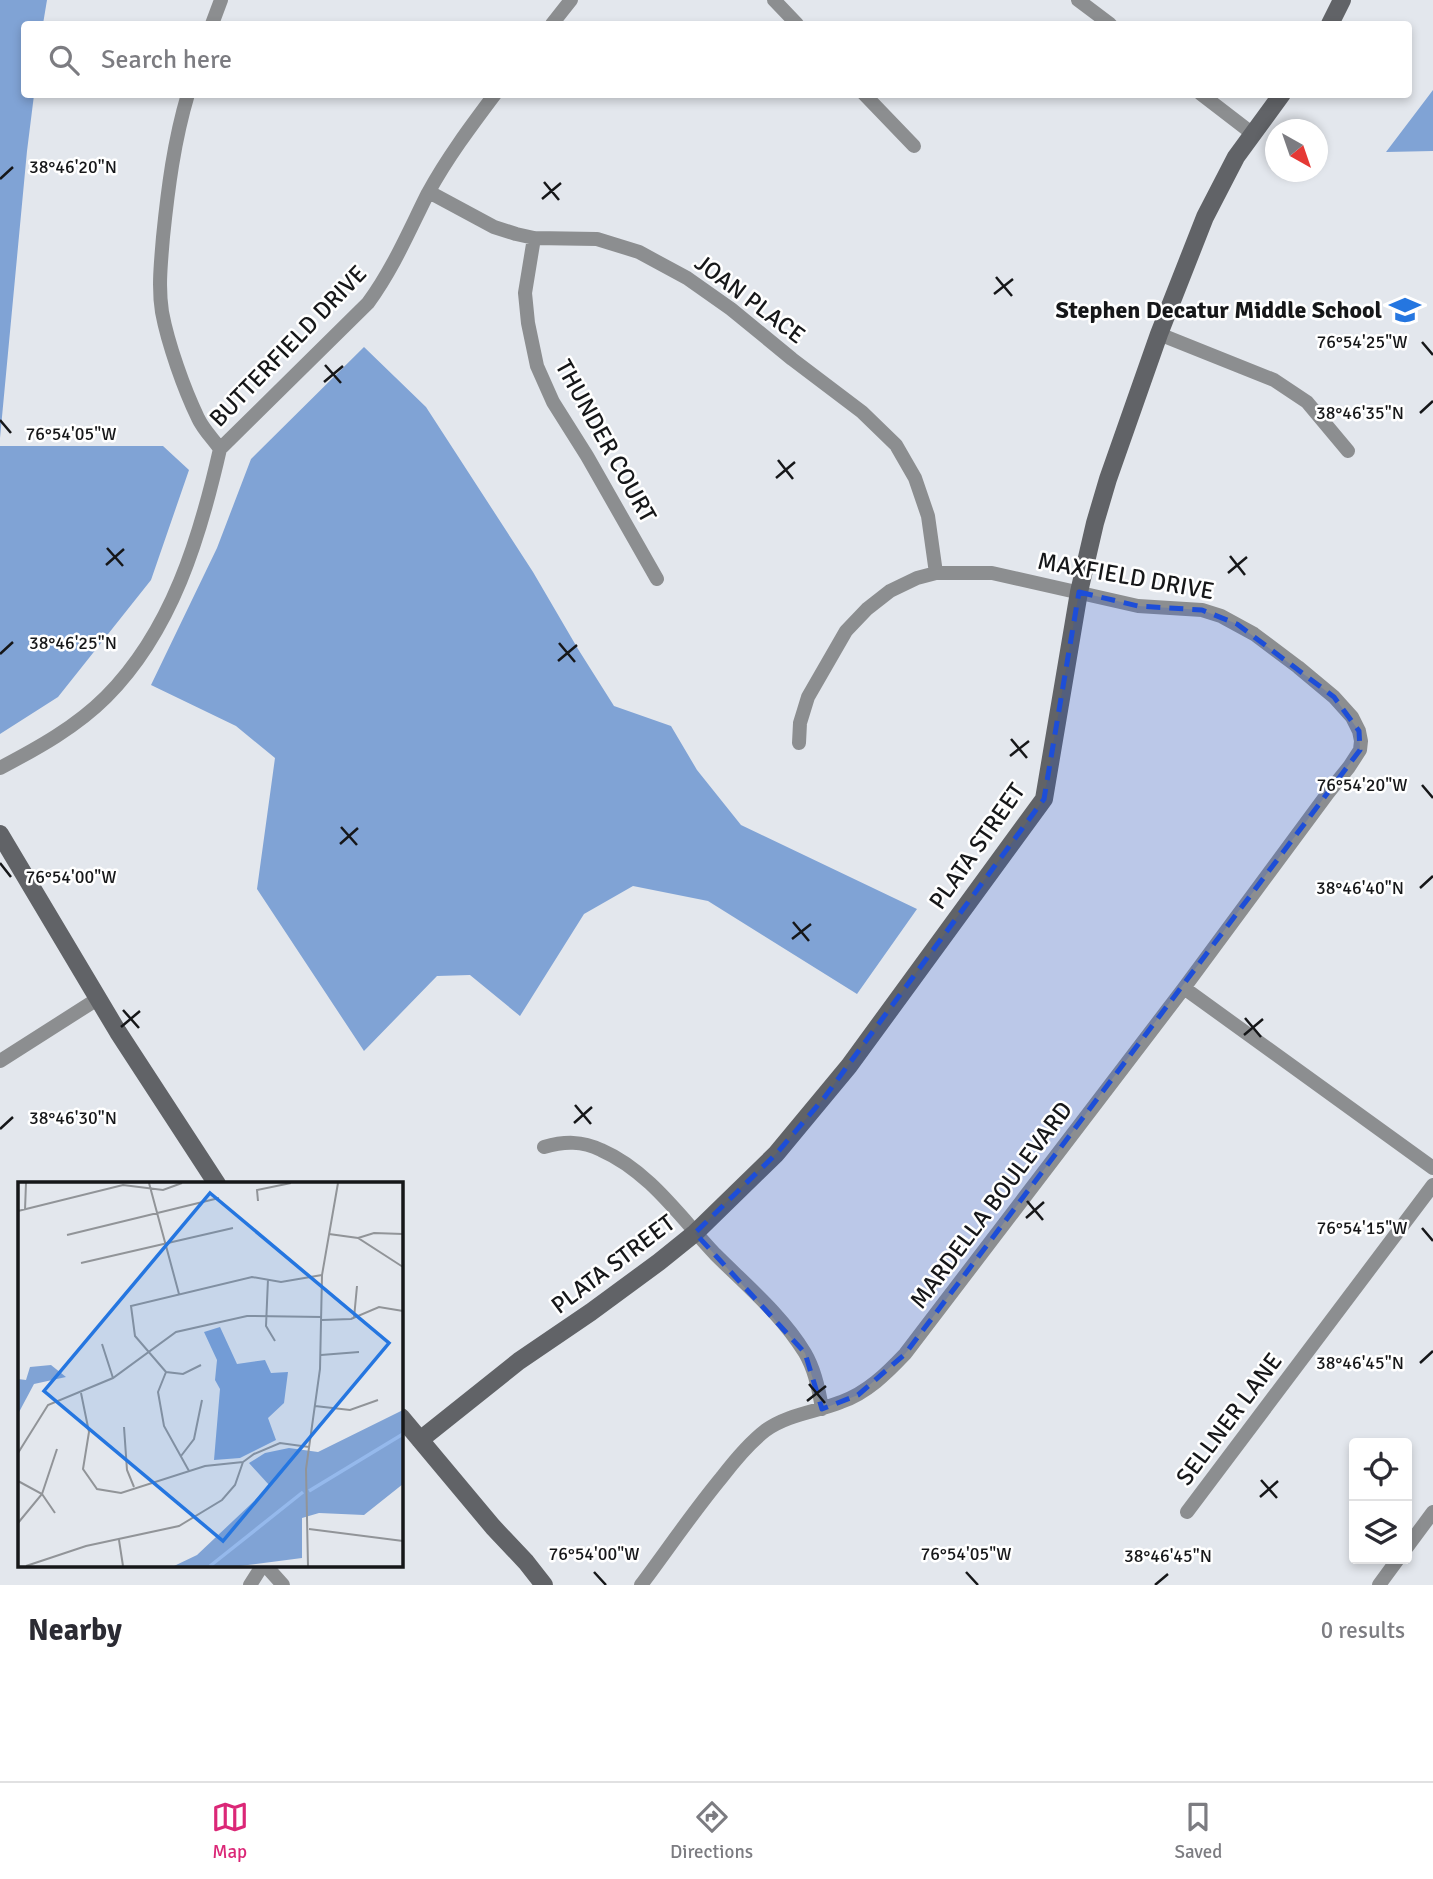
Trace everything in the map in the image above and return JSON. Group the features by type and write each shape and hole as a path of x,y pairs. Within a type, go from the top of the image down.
{"street":[{"path":"213,21 221,0"},
{"path":"554,21 571,0"},
{"path":"774,0 794,21"},
{"path":"1078,0 1106,21"},
{"path":"1332,21 1342,0"},
{"path":"0,768 33,751 79,720 105,698 132,668 162,621 187,565 207,507 220,449 199,420 168,337 160,287 168,186 177,134 187,98"},
{"name":"BUTTERFIELD DRIVE","path":"220,449 368,303 400,253 429,191 467,130 492,98"},
{"path":"868,98 914,146"},
{"path":"1206,98 1253,134"},
{"name":"PLATA STREET","path":"408,1430 519,1361 592,1312 659,1262 695,1233 776,1154 832,1087 1044,799 1079,592 1108,479 1159,334 1205,217 1236,156 1279,98"},
{"name":"JOAN PLACE","path":"429,191 494,227 534,238 597,239 639,253 687,278 731,309 862,412 895,445 915,478 928,516 936,573"},
{"name":"THUNDER COURT","path":"534,238 526,293 528,323 537,366 553,402 657,579"},
{"path":"1159,334 1274,380 1307,402 1348,451"},
{"name":"MAXFIELD DRIVE","path":"799,743 800,723 808,697 846,631 867,608 890,591 917,578 936,573 992,573 1138,606 1202,610 1221,616 1254,634 1334,697 1352,717 1359,731 1360,750 1328,793"},
{"name":"MARDELLA BOULEVARD","path":"642,1585 691,1515 750,1444 780,1422 858,1395 889,1371 905,1354 1184,988 1328,793"},
{"path":"0,834 139,1065 216,1182"},
{"path":"1184,988 1433,1168"},
{"path":"0,1062 99,998"},
{"path":"544,1147 558,1143 585,1144 615,1157 645,1179 769,1308 806,1353 819,1389 822,1409"},
{"name":"SELLNER LANE","path":"1187,1512 1433,1185"},
{"path":"408,1430 544,1585"},
{"path":"1412,1540 1433,1512"},
{"path":"1379,1585 1394,1564"},
{"path":"250,1585 263,1568"},
{"path":"266,1568 283,1585"}],"highlighted area":[{"path":"1079,592 1138,606 1202,610 1237,624 1334,697 1359,731 1360,750 905,1354 858,1395 822,1409 805,1353 695,1233 776,1154 824,1098 1044,799"}],"shaded area":[{"path":"0,0 47,0 44,21 21,21 21,98 34,98 0,438"},
{"path":"1433,90 1433,151 1386,152"},
{"path":"364,347 426,407 533,572 614,706 671,726 697,770 741,825 917,909 857,994 708,901 633,886 584,914 520,1016 470,975 437,976 364,1051 257,889 275,758 236,726 151,685 217,548 251,459"},
{"path":"0,446 163,446 189,470 151,580 58,697 0,734"}],"place":[{"name":"Stephen Decatur Middle School","path":"1405,310"}]}
